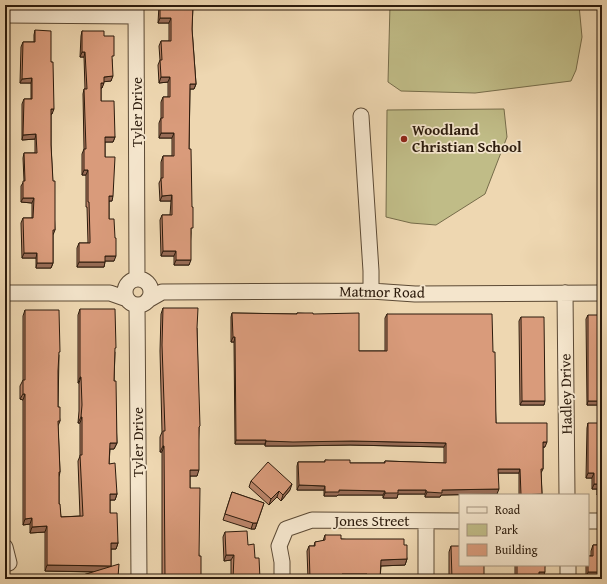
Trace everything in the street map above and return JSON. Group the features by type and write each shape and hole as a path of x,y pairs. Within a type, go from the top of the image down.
{"street":[{"path":"5,15 136,11"},
{"name":"Tyler Drive","path":"136,11 137,282"},
{"path":"361,116 371,291"},
{"path":"110,293 137,282"},
{"path":"137,282 150,292 137,301"},
{"path":"137,282 125,292 137,301"},
{"name":"Matmor Road","path":"137,282 162,292"},
{"name":"Matmor Road","path":"137,301 162,292 371,291 416,294 602,293"},
{"path":"5,293 110,293 137,301"},
{"name":"Hadley Drive","path":"565,293 568,494"},
{"name":"Tyler Drive","path":"137,301 139,579"},
{"name":"Jones Street","path":"282,579 282,562 279,546 286,529 312,520 459,521"},
{"path":"426,521 426,579"},
{"path":"589,521 602,521"},
{"path":"5,547 9,563"},
{"path":"568,566 568,579"}],"green space":[{"path":"390,5 579,5 582,37 576,70 571,81 475,93 401,91 388,82"},
{"path":"504,109 507,137 485,194 436,225 411,223 386,217 387,110"}],"building":[{"path":"160,5 193,5 192,29 196,84 190,84 189,149 191,149 193,207 193,228 191,228 191,260 176,260 176,251 163,251 162,215 172,215 172,195 162,196 161,178 163,178 163,156 174,156 174,133 161,133 163,97 170,97 170,77 161,77 161,41 171,41 171,18 160,18"},
{"path":"35,30 51,31 54,109 51,109 51,145 53,181 55,181 53,263 37,263 37,253 24,253 23,218 33,218 34,198 23,198 23,181 25,181 24,153 37,153 36,134 23,135 24,99 32,99 32,78 22,79 23,42 35,42"},
{"path":"82,31 104,31 104,36 114,36 114,56 112,56 113,76 104,77 104,83 101,83 101,101 114,101 115,137 105,137 105,157 115,157 113,196 109,196 109,219 114,219 116,256 105,256 105,262 79,262 79,243 90,243 88,170 84,170 84,149 86,149 84,89 87,89 85,52 82,52"},
{"path":"163,308 198,308 197,328 200,426 199,470 190,470 190,488 200,488 199,556 201,556 201,579 165,579 163,431 165,431 162,345"},
{"path":"80,309 115,309 116,348 114,381 116,381 117,443 110,443 109,464 115,463 117,494 110,494 110,513 117,513 118,543 111,543 111,566 47,565 47,526 32,527 32,518 25,519 25,394 23,394 23,380 25,380 25,310 59,310 59,504 61,517 83,516 80,455 82,455 82,405 80,377"},
{"path":"232,313 359,313 359,351 387,351 387,314 492,314 493,352 495,352 496,423 547,423 547,442 543,442 543,469 541,469 542,494 521,494 520,469 498,469 499,489 442,490 442,493 427,492 426,490 398,490 398,493 385,493 385,491 339,490 339,492 325,492 325,486 299,485 298,462 350,460 350,463 385,463 385,461 446,463 446,443 236,440 235,337 233,337"},
{"path":"588,315 602,315 602,401 588,401"},
{"path":"521,317 544,317 545,401 522,401"},
{"path":"588,423 602,423 602,490 599,490 599,484 594,484 594,473 588,473"},
{"path":"268,462 292,484 283,495 279,491 271,499 251,481"},
{"path":"232,492 264,503 257,523 225,514"},
{"path":"247,531 248,545 254,544 255,558 259,558 260,579 233,579 234,555 226,555 225,532"},
{"path":"325,535 341,535 341,539 404,539 404,545 407,545 407,559 381,560 380,579 368,579 367,574 342,574 342,579 310,579 309,546 315,546 315,542 325,540"},
{"path":"599,540 602,540 602,572 588,572 589,556 593,556 593,545 599,545"},
{"path":"451,546 459,546 459,566 484,566 484,579 452,579"},
{"path":"119,564 117,579 83,579 83,575"},
{"path":"517,566 545,566 545,572 539,572 539,579 517,579"}],"place":[{"name":"Woodland Christian School","path":"404,139"}]}
